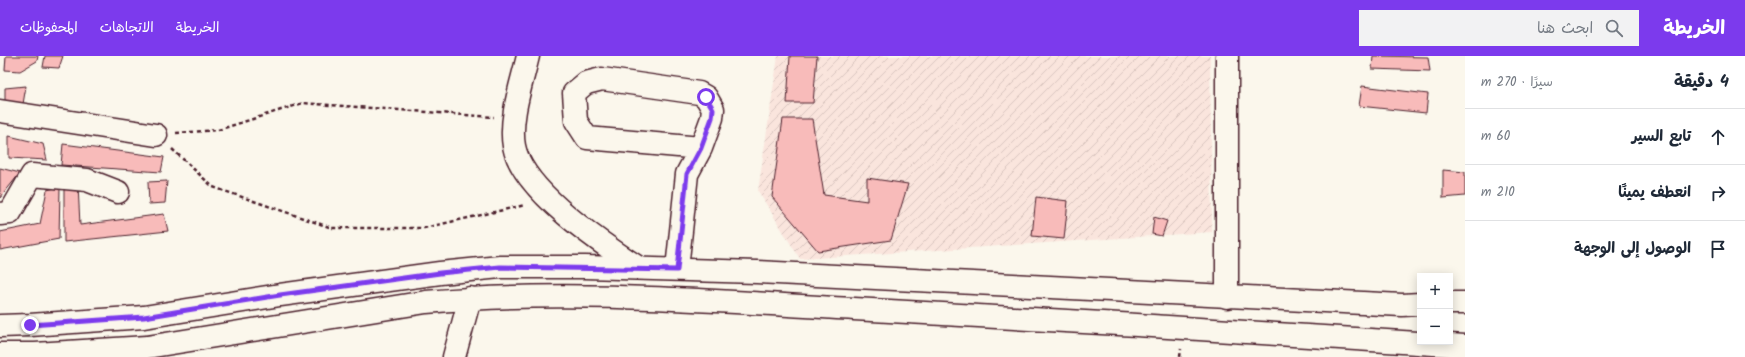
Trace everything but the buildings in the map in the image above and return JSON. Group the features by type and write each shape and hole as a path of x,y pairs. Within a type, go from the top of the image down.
{"main road":[{"path":"528,56 514,119 514,144 517,157 524,172 549,199 603,245 639,268"},
{"path":"1227,297 1228,56"},
{"path":"677,270 687,174 701,148 709,127 713,109 706,97 699,93 602,79 586,83 574,93 576,121 587,138 701,148"},
{"path":"0,111 156,135"},
{"path":"0,214 10,213 32,175 87,180 118,192"},
{"path":"0,326 144,317 288,294 440,273 500,267 639,268 757,272 1227,297 1402,305 1417,304"},
{"path":"0,354 35,354 147,347 426,302 470,298 575,296 1184,327 1465,346"},
{"path":"454,357 470,298"},
{"path":"1453,303 1465,303"}],"path":[{"path":"156,135 218,130 303,103 514,119"},
{"path":"156,135 213,187 332,228 424,228 549,199"}],"shaded area":[{"path":"778,56 1210,56 1212,232 800,259 758,191"}],"route":[{"path":"30,325 144,317 280,295 440,273 500,267 585,267 677,270 687,174 701,148 712,118 713,109 706,97"}]}
